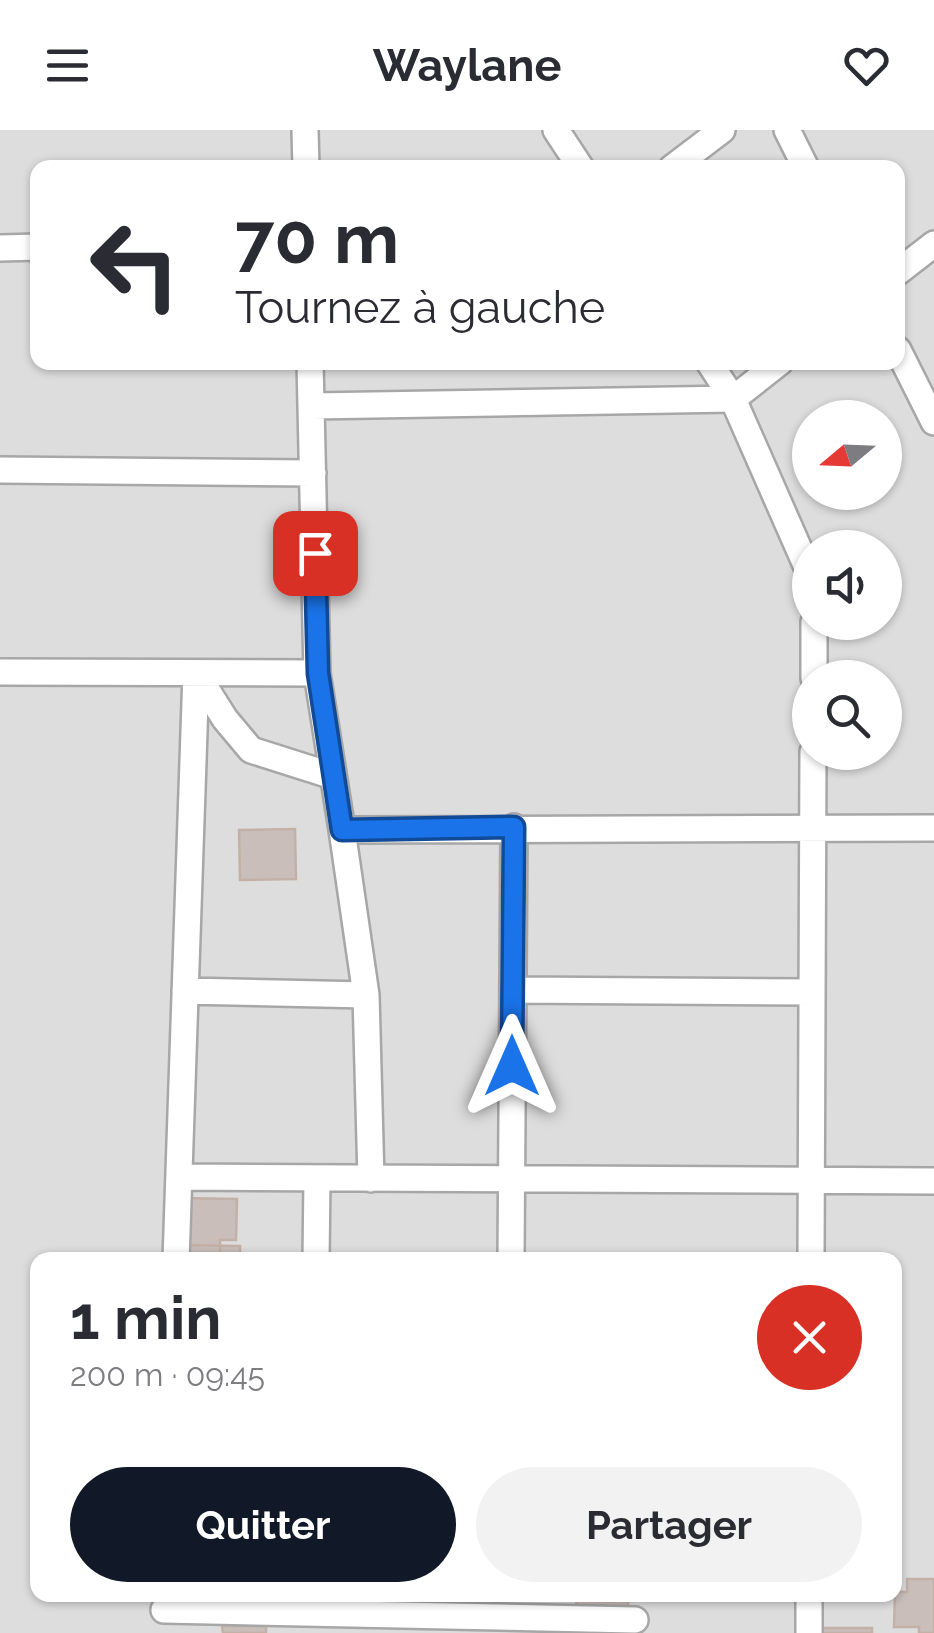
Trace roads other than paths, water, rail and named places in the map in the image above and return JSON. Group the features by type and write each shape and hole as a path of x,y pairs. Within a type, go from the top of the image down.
{"street":[{"path":"305,130 306,160"},
{"path":"556,130 576,160"},
{"path":"683,160 722,130"},
{"path":"788,130 802,160"},
{"path":"905,267 934,244"},
{"path":"0,248 30,247"},
{"path":"905,364 934,422"},
{"path":"310,370 318,673 366,995 371,1178"},
{"path":"714,370 733,399 792,533"},
{"path":"312,406 733,399 770,370"},
{"path":"0,470 313,473"},
{"path":"0,672 318,673"},
{"path":"196,672 225,719 251,750 333,776"},
{"path":"176,1252 196,672"},
{"path":"811,1252 813,770"},
{"path":"511,1252 514,827"},
{"path":"342,830 934,828"},
{"path":"513,990 812,992"},
{"path":"185,991 366,995"},
{"path":"178,1178 934,1182"},
{"path":"316,1252 317,1178"},
{"path":"809,1633 810,1602"},
{"path":"164,1613 311,1604 636,1616"}]}
